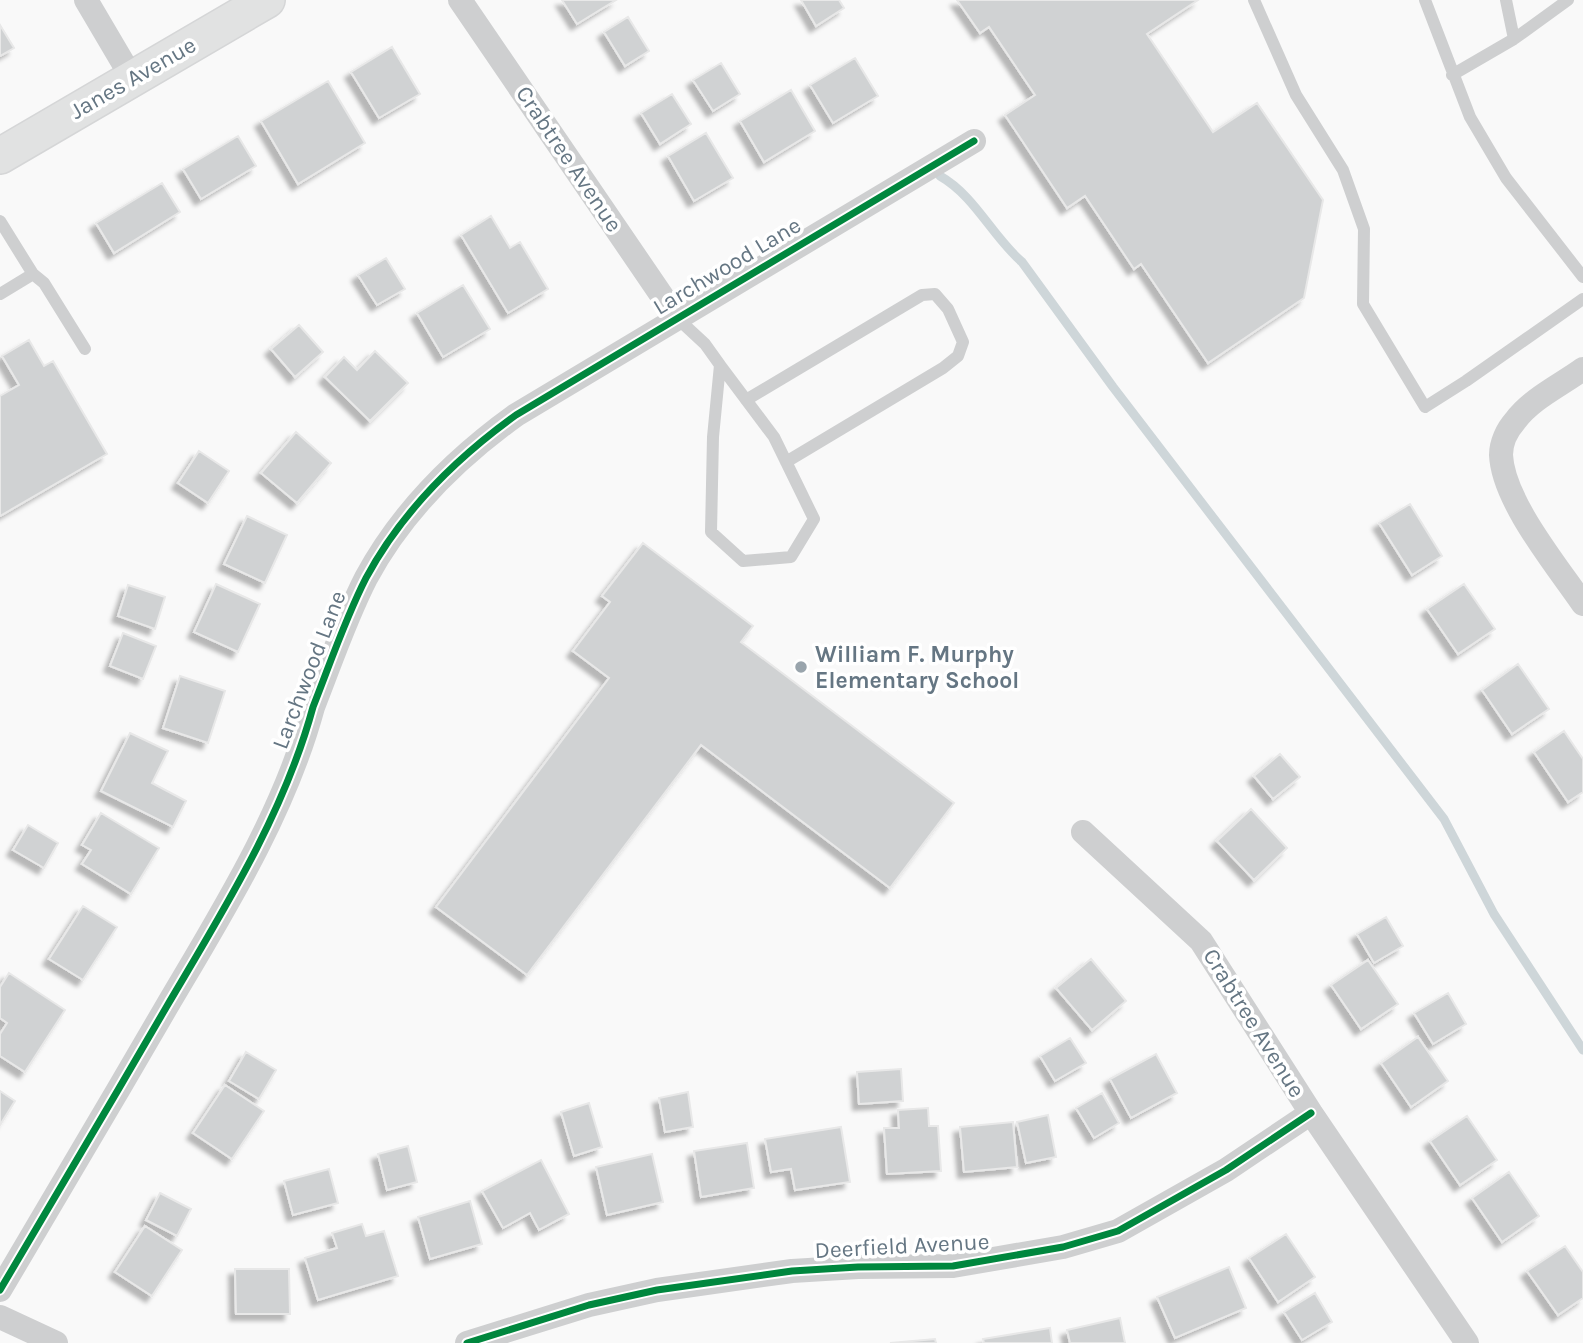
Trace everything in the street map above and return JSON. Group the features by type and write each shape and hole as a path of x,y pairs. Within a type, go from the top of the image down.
{"street":[{"path":"86,0 132,78"},
{"name":"Janes Avenue","path":"0,156 267,0"},
{"name":"Crabtree Avenue","path":"460,0 677,318"},
{"name":"Larchwood Lane","path":"0,1290 231,898 275,810 355,603 390,538 423,496 454,463 516,415 974,141"},
{"path":"1583,369 1515,420 1505,437 1501,454 1508,486 1522,513 1583,604"},
{"name":"Crabtree Avenue","path":"1083,832 1201,941 1311,1113 1467,1343"},
{"name":"Deerfield Avenue","path":"467,1343 589,1305 657,1290 792,1271 953,1266 1063,1247 1118,1230 1226,1170 1311,1113"},
{"path":"0,1317 56,1343"}],"lane":[{"path":"1254,0 1296,95 1343,170 1364,229 1363,304 1425,407 1583,299"},
{"path":"1425,0 1465,109 1506,178 1583,277"},
{"path":"1506,0 1514,39"},
{"path":"1452,75 1514,39 1568,0"},
{"path":"0,221 33,274 44,283 85,349"},
{"path":"0,294 33,274"},
{"path":"746,400 922,295 935,293 948,309 963,342 958,356 943,368 786,462"},
{"path":"677,318 705,344 774,437 814,519 790,557 743,561 711,532 713,437 720,365"}],"building":[{"path":"562,0 616,0 577,24"},
{"path":"801,0 839,0 844,8 816,26"},
{"path":"957,0 1198,0 1147,34 1213,132 1257,103 1323,200 1304,298 1208,363 1141,264 1134,269 1085,196 1067,208 1005,115 1035,95 989,27 980,33"},
{"path":"628,17 649,51 625,66 604,32"},
{"path":"0,25 14,48 0,56"},
{"path":"392,47 420,94 379,118 351,72"},
{"path":"855,58 878,96 833,123 810,85"},
{"path":"721,63 740,94 713,111 693,80"},
{"path":"328,81 365,143 298,184 261,121"},
{"path":"791,90 815,131 764,162 740,121"},
{"path":"672,94 691,124 660,144 641,113"},
{"path":"706,133 733,178 694,201 668,156"},
{"path":"238,136 256,166 201,199 183,169"},
{"path":"162,183 180,212 114,253 96,223"},
{"path":"491,216 510,248 520,242 548,289 508,313 461,235"},
{"path":"386,258 405,289 377,305 358,275"},
{"path":"463,285 490,329 443,357 417,313"},
{"path":"299,325 323,352 295,377 271,349"},
{"path":"29,340 44,366 53,361 107,454 0,516 0,396 19,385 2,356"},
{"path":"375,351 408,383 370,421 325,377 344,357 357,370"},
{"path":"296,432 331,463 297,503 261,473"},
{"path":"199,451 229,471 208,503 178,483"},
{"path":"1410,504 1442,556 1412,575 1379,523"},
{"path":"247,516 287,535 265,583 224,564"},
{"path":"643,543 753,626 741,642 954,803 890,888 701,745 527,975 436,907 609,678 573,651 610,602 602,596"},
{"path":"216,584 260,604 238,652 194,632"},
{"path":"1464,584 1495,629 1458,654 1427,609"},
{"path":"128,585 165,597 155,629 118,616"},
{"path":"123,633 156,646 143,679 110,666"},
{"path":"1518,664 1549,709 1512,734 1482,690"},
{"path":"180,676 225,691 208,743 163,728"},
{"path":"1564,731 1583,759 1583,792 1568,802 1534,752"},
{"path":"130,733 168,751 152,783 186,801 173,827 101,791"},
{"path":"1280,754 1300,777 1273,799 1254,776"},
{"path":"1251,809 1287,848 1254,880 1217,841"},
{"path":"101,813 159,848 131,894 82,864 91,850 82,845"},
{"path":"28,825 58,843 44,868 13,850"},
{"path":"83,906 117,927 83,980 49,959"},
{"path":"1386,917 1403,946 1374,963 1357,934"},
{"path":"1091,959 1126,1001 1092,1030 1056,988"},
{"path":"1368,960 1398,1004 1361,1029 1331,985"},
{"path":"9,973 65,1010 25,1072 0,1056 0,1034 7,1023 0,1018 0,987"},
{"path":"1448,993 1466,1024 1433,1044 1414,1013"},
{"path":"1418,1037 1448,1081 1411,1107 1381,1063"},
{"path":"1070,1038 1086,1063 1055,1081 1040,1056"},
{"path":"246,1052 276,1070 259,1099 229,1081"},
{"path":"1156,1054 1177,1093 1131,1118 1110,1079"},
{"path":"901,1069 903,1101 859,1104 857,1072"},
{"path":"225,1085 264,1111 232,1159 193,1133"},
{"path":"0,1091 15,1101 0,1125"},
{"path":"688,1092 693,1127 665,1132 659,1098"},
{"path":"1102,1093 1119,1123 1094,1138 1076,1108"},
{"path":"589,1103 602,1147 574,1156 561,1112"},
{"path":"928,1108 929,1126 938,1126 941,1171 887,1174 884,1128 899,1128 898,1110"},
{"path":"1048,1115 1056,1157 1026,1163 1017,1122"},
{"path":"1467,1116 1497,1160 1460,1185 1430,1141"},
{"path":"1013,1122 1017,1167 964,1172 960,1127"},
{"path":"841,1127 850,1182 795,1190 791,1169 771,1172 765,1139"},
{"path":"747,1143 754,1188 701,1197 694,1151"},
{"path":"408,1146 417,1182 387,1190 378,1154"},
{"path":"652,1154 663,1202 607,1215 596,1167"},
{"path":"541,1160 569,1214 539,1230 530,1213 503,1228 482,1191"},
{"path":"329,1169 338,1203 293,1215 284,1181"},
{"path":"1509,1172 1539,1216 1502,1242 1472,1198"},
{"path":"160,1193 191,1209 177,1236 146,1220"},
{"path":"470,1201 482,1244 430,1259 418,1217"},
{"path":"362,1224 366,1236 384,1231 398,1276 318,1300 305,1258 337,1248 332,1233"},
{"path":"145,1226 182,1250 152,1296 115,1272"},
{"path":"1286,1234 1315,1277 1278,1302 1249,1258"},
{"path":"1565,1246 1583,1272 1583,1298 1558,1315 1527,1271"},
{"path":"1229,1267 1246,1308 1175,1338 1157,1297"},
{"path":"235,1269 289,1269 290,1314 236,1314"},
{"path":"1315,1293 1332,1322 1302,1340 1284,1312"},
{"path":"1120,1318 1125,1343 1070,1343 1067,1330"},
{"path":"1050,1328 1052,1343 984,1343 983,1339"},
{"path":"935,1339 936,1343 890,1343"}],"waterway":[{"path":"940,176 963,194 1022,262 1113,387 1444,819 1494,914 1583,1050"}],"cycle path":[{"path":"0,1290 250,861 286,786 313,707 358,594 380,554 413,509 451,468 516,415 974,141"},
{"path":"467,1343 589,1305 657,1290 792,1271 953,1266 1063,1247 1118,1231 1226,1170 1311,1113"}],"place":[{"name":"William F. Murphy Elementary School","path":"801,667"}]}
